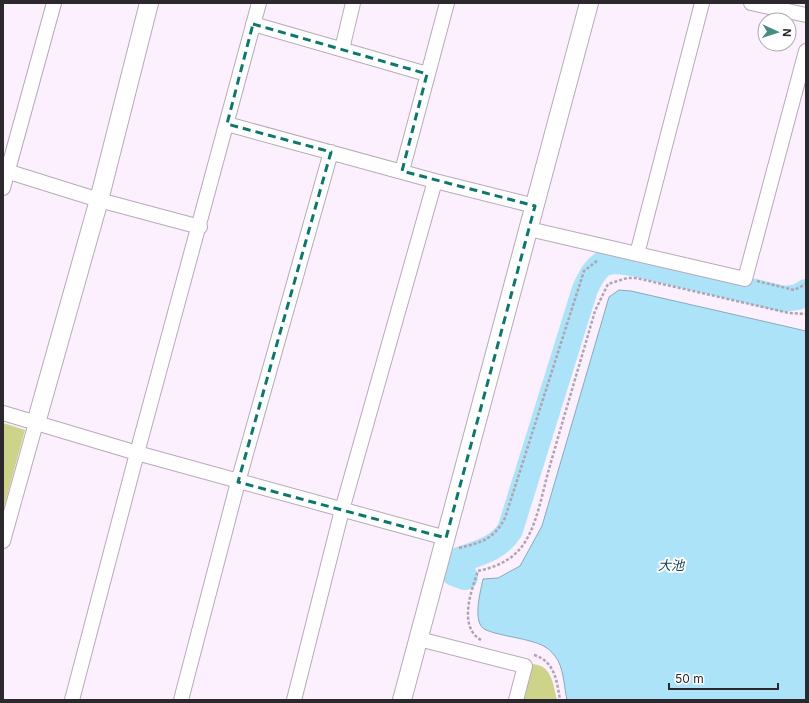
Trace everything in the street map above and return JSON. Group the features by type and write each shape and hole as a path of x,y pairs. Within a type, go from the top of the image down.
{"street":[{"path":"3,188 5,171 54,3"},
{"path":"3,541 99,200 149,3"},
{"path":"72,700 259,3"},
{"path":"342,49 353,3"},
{"path":"402,171 447,3"},
{"path":"402,700 589,3"},
{"path":"637,254 702,3"},
{"path":"751,3 806,15"},
{"path":"253,24 427,74"},
{"path":"529,229 745,278 806,51"},
{"path":"227,124 435,181 535,206"},
{"path":"182,700 238,482 330,152"},
{"path":"5,171 99,200 200,227"},
{"path":"294,700 342,510 435,181"},
{"path":"3,413 137,454 342,510 444,546"},
{"path":"419,639 525,666 516,700"}],"path":[{"path":"444,546 479,543 490,537 500,527 511,501 584,271 608,255 610,247"},
{"path":"485,641 473,634 470,627 468,602 478,571 499,564 509,558 518,552 526,541 540,502 595,311 608,284 627,278 636,278 789,313 806,314"},
{"path":"745,278 794,290 806,284"},
{"path":"532,654 546,661 551,667 556,678 560,700"}],"highlighted area":[{"path":"253,24 427,74 402,171 535,206 446,538 238,482 331,152 227,124"}],"green space":[{"path":"3,423 25,430 3,511"},
{"path":"532,664 539,665 548,672 553,682 557,700 522,700"}],"water":[{"name":"大池","path":"619,290 631,291 806,331 806,700 567,700 560,666 550,650 534,642 496,633 481,627 478,606 483,579 498,578 520,566 542,526 609,297"}],"waterway":[{"path":"465,577 454,573 459,560 488,550 500,542 510,530 585,289 599,266 611,261 627,262 784,299 798,297 806,292"}]}
